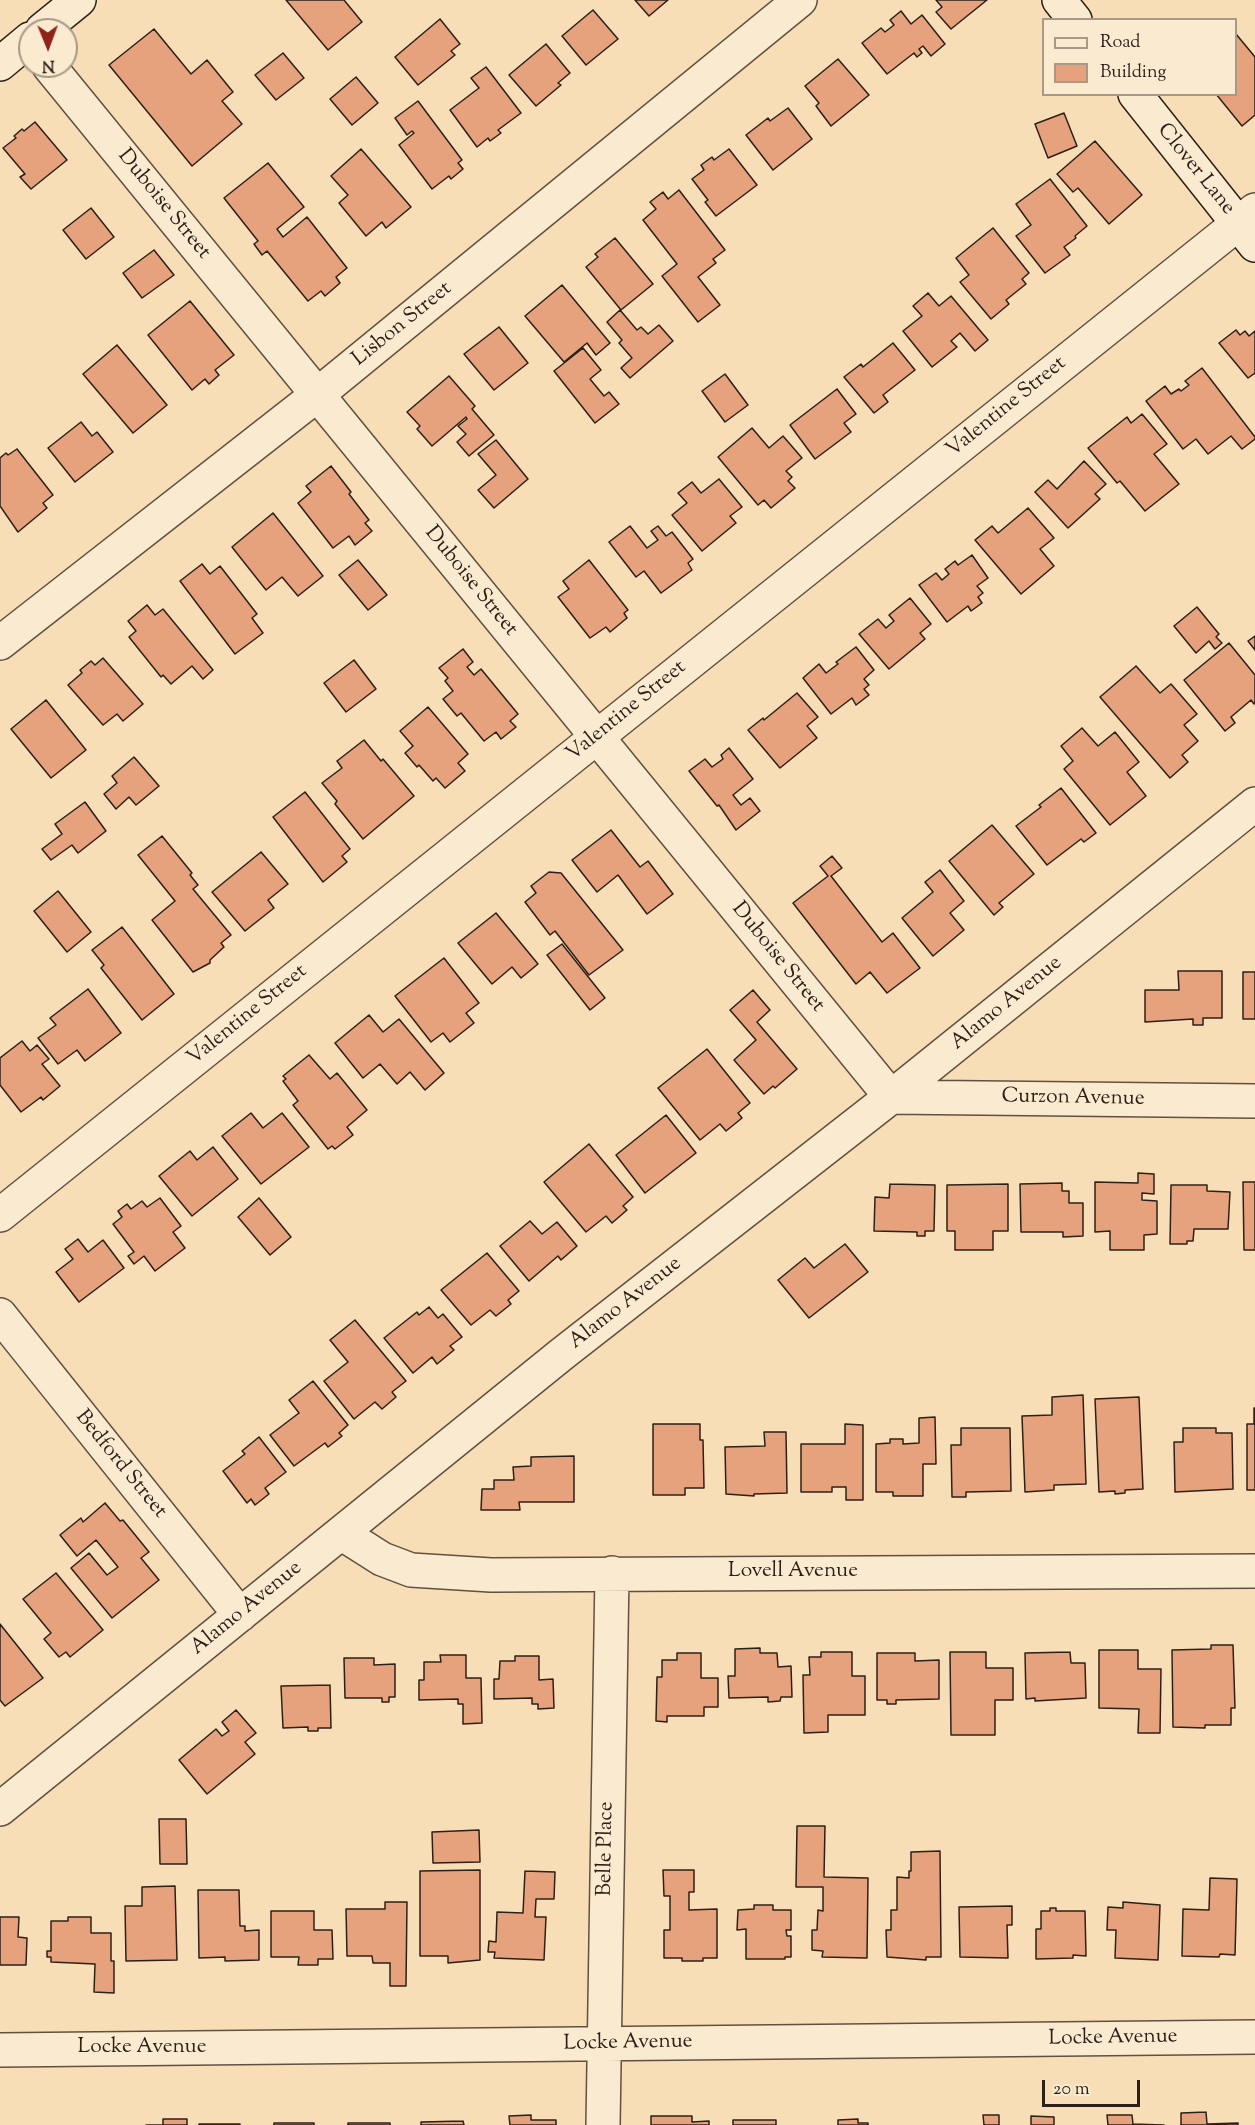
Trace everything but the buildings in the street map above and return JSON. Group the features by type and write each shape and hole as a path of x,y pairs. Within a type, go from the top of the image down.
{"street":[{"path":"58,18 80,0"},
{"name":"Lisbon Street","path":"0,643 317,395 800,0"},
{"path":"1059,0 1073,18"},
{"path":"0,64 18,50"},
{"name":"Duboise Street","path":"59,78 891,1097"},
{"name":"Clover Lane","path":"1137,96 1249,226"},
{"name":"Valentine Street","path":"0,1215 596,737 1249,226"},
{"name":"Alamo Avenue","path":"0,1809 562,1354 891,1097 1255,804"},
{"name":"Curzon Avenue","path":"891,1097 1255,1101"},
{"name":"Bedford Street","path":"0,1315 240,1615"},
{"name":"Lovell Avenue","path":"341,1533 382,1559 411,1570 491,1575 1255,1571"},
{"name":"Belle Place","path":"603,2125 612,1573"},
{"name":"Locke Avenue","path":"0,2049 1255,2037"}]}
